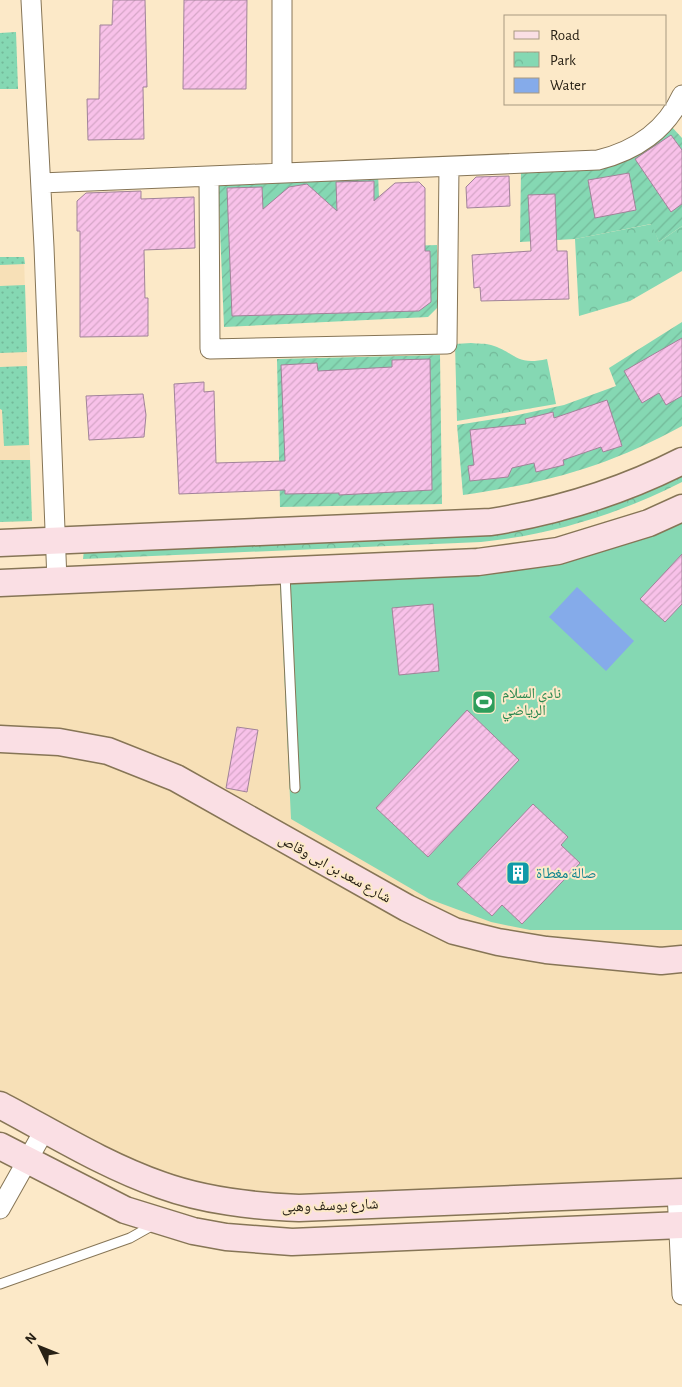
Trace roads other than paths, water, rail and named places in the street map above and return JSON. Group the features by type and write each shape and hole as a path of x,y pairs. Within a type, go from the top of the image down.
{"street":[{"path":"31,0 41,182 57,581"},
{"path":"282,0 282,173"},
{"path":"41,182 581,162 615,156 646,140 670,116 682,95"},
{"path":"210,176 210,349 447,344 448,167"},
{"path":"0,544 491,522 530,516 607,495 682,461"},
{"path":"0,583 478,562 558,551 650,523 682,508"},
{"name":"شارع سعد بن ابى وقاص","path":"0,739 59,742 108,752 176,778 407,908 454,931 498,942 546,950 661,960 682,960"},
{"name":"شارع يوسف وهبى","path":"0,1106 109,1164 162,1186 216,1200 244,1204 299,1208 680,1192"},
{"path":"0,1209 45,1129"},
{"path":"0,1146 93,1194 158,1222 226,1237 292,1242 681,1225"},
{"path":"680,1192 682,1295"}],"lane":[{"path":"285,571 295,788"},
{"path":"0,1284 130,1238 158,1222"}],"water":[{"path":"577,587 634,641 606,671 549,617"}],"place":[{"name":"نادي السلام الرياضي","path":"484,702"},
{"name":"صالة مغطاة","path":"518,873"}]}
